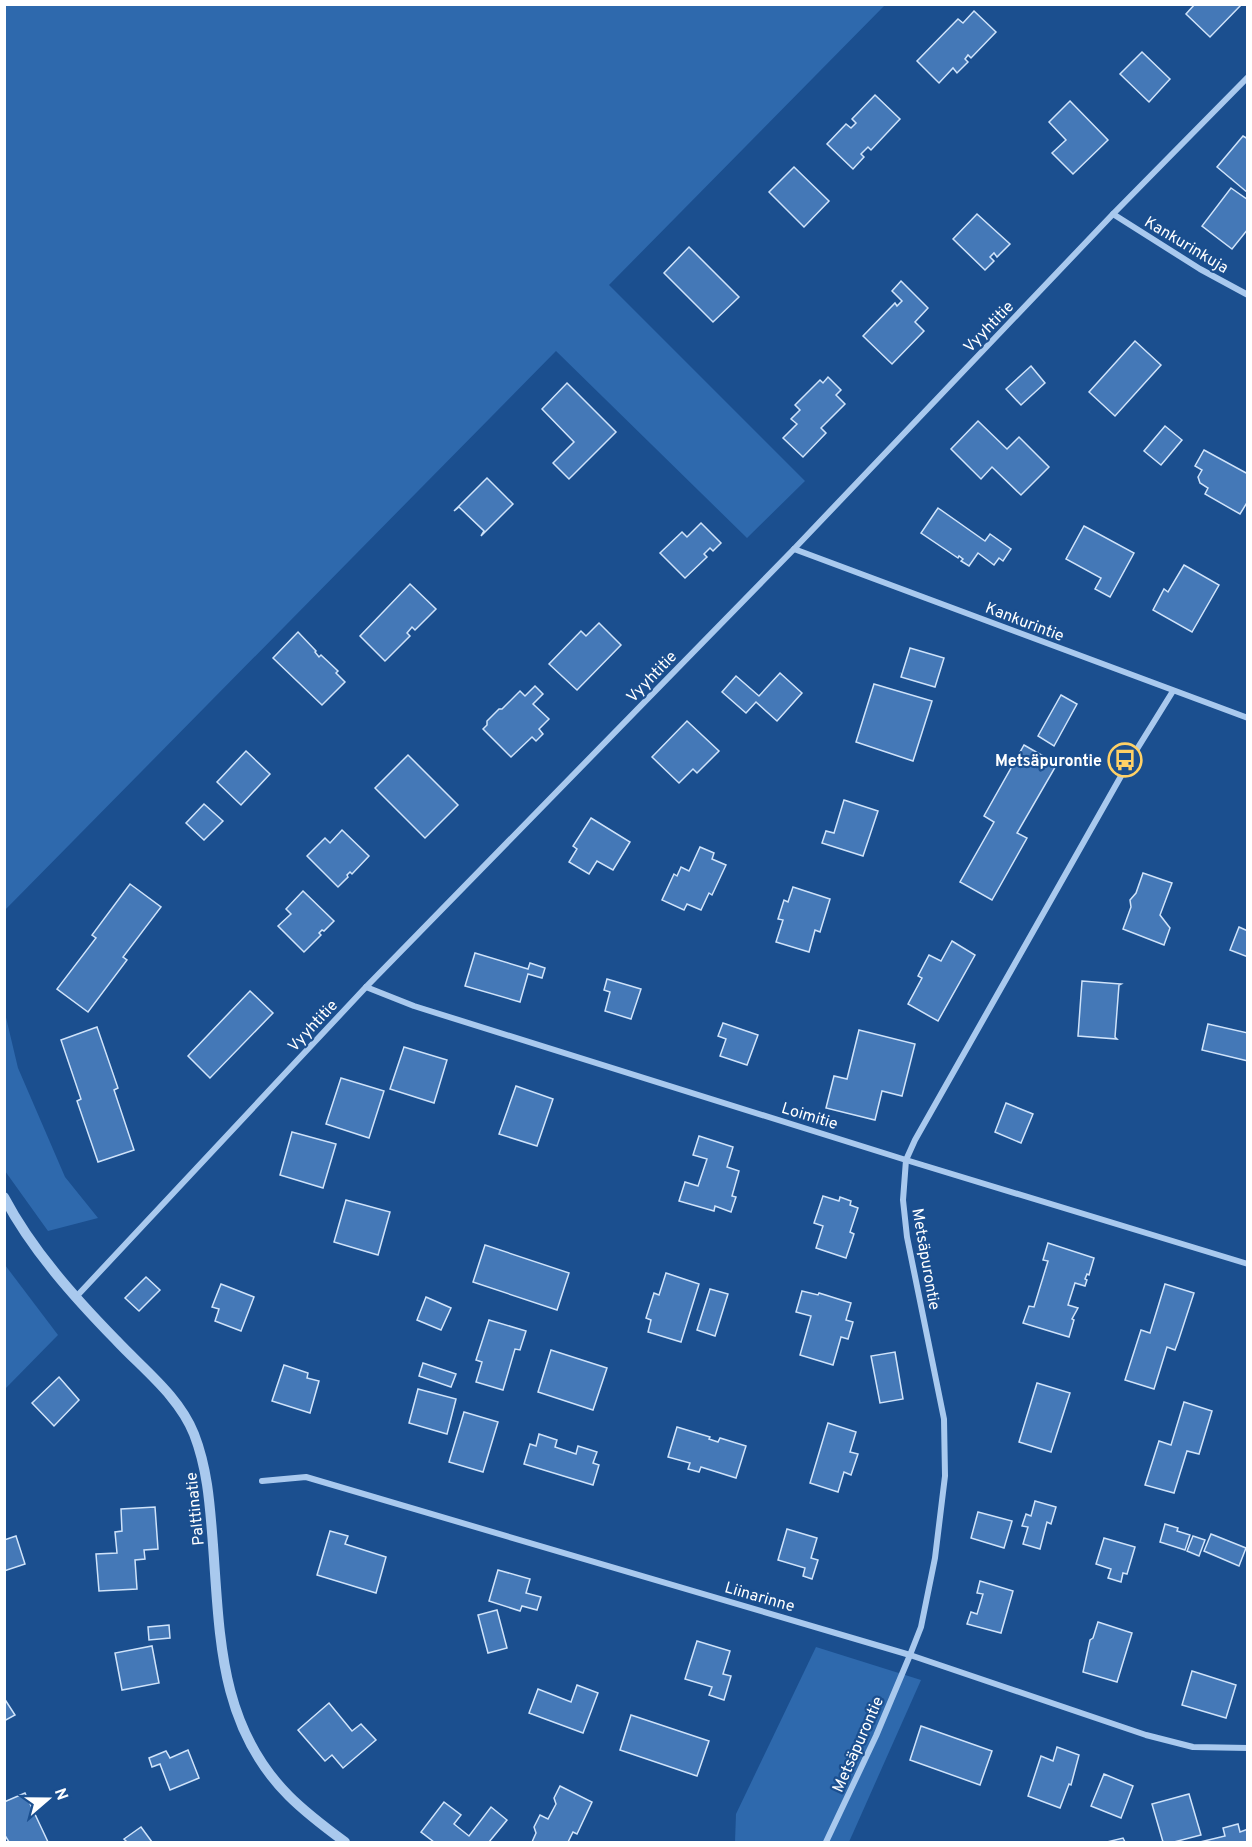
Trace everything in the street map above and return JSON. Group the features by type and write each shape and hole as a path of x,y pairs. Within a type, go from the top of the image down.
{"street":[{"name":"Vyyhtitie","path":"76,1297 366,987 794,549 1113,214 1248,77"},
{"name":"Kankurinkuja","path":"1113,214 1200,269 1248,295"},
{"name":"Kankurintie","path":"794,549 1248,718"},
{"name":"Metsäpurontie","path":"826,1842 876,1736 921,1627 935,1558 945,1476 944,1419 905,1218 903,1200 906,1160 920,1129 1129,762 1173,691"},
{"name":"Loimitie","path":"366,987 414,1006 1248,1264"},
{"name":"Palttinatie","path":"4,1197 44,1257 76,1297 164,1389 180,1408 193,1432 204,1463 208,1491 220,1635 230,1696 239,1720 260,1758 289,1796 345,1842"},
{"name":"Liinarinne","path":"262,1481 306,1476 910,1655 1146,1735 1193,1747 1248,1748"}],"shaded area":[{"path":"5,4 885,5 609,285 805,481 747,538 556,351 5,910"},
{"path":"4,1009 18,1068 65,1177 98,1218 48,1231 5,1171"},
{"path":"5,1265 58,1335 4,1389"},
{"path":"816,1647 921,1680 849,1842 735,1842 736,1814"}],"building":[{"path":"1195,4 1242,4 1210,37 1186,14"},
{"path":"974,11 996,32 971,58 968,55 965,59 968,62 957,73 953,68 939,83 917,61 958,19 963,23"},
{"path":"1142,52 1170,79 1149,102 1120,74"},
{"path":"875,95 900,119 871,150 868,147 861,154 864,157 853,169 827,144 846,124 851,128 856,123 852,119"},
{"path":"1070,101 1108,140 1073,174 1052,153 1066,140 1049,122"},
{"path":"1243,136 1248,139 1248,193 1217,167"},
{"path":"794,167 829,201 804,227 769,192"},
{"path":"1231,188 1248,200 1248,229 1232,249 1202,226"},
{"path":"977,214 1010,244 997,257 994,253 990,257 994,261 985,270 953,239"},
{"path":"689,247 739,297 713,322 664,273"},
{"path":"901,281 928,308 915,322 924,331 892,364 863,336 895,303 897,306 902,301 892,291"},
{"path":"1135,341 1161,365 1115,416 1089,392"},
{"path":"1031,366 1045,383 1021,405 1006,389"},
{"path":"828,377 841,390 836,395 845,404 821,428 826,433 803,457 783,438 797,424 791,419 800,410 795,405 820,380 823,383"},
{"path":"567,383 616,432 569,479 553,463 574,442 542,409"},
{"path":"978,421 1007,449 1019,437 1049,467 1021,495 992,467 981,479 951,449"},
{"path":"1165,426 1182,440 1161,465 1144,451"},
{"path":"1204,450 1248,474 1248,501 1240,514 1205,494 1208,488 1200,483 1198,477 1202,470 1195,466"},
{"path":"487,478 513,504 481,536 484,531 459,507 454,511"},
{"path":"938,508 985,541 990,534 1011,549 1003,561 999,558 994,565 978,553 969,566 961,561 963,559 959,556 958,558 921,533"},
{"path":"701,523 721,543 713,551 710,548 704,554 707,557 685,578 660,553 682,532 687,537"},
{"path":"1084,526 1134,553 1110,597 1095,589 1101,578 1066,559"},
{"path":"1184,565 1219,585 1192,632 1153,610 1164,589 1168,592"},
{"path":"410,584 436,609 415,630 412,627 407,633 410,636 385,661 360,636"},
{"path":"599,623 621,645 577,690 549,664 581,631 586,636"},
{"path":"298,632 319,657 321,655 338,671 336,673 345,682 322,705 273,658"},
{"path":"910,648 944,658 935,687 901,677"},
{"path":"780,673 802,693 777,721 756,702 746,713 722,692 736,676 759,696"},
{"path":"874,684 932,701 913,761 856,742"},
{"path":"535,686 543,694 533,704 549,719 539,729 543,734 536,741 532,737 511,757 483,729 487,721 520,691 525,696"},
{"path":"1061,695 1077,704 1054,746 1038,736"},
{"path":"687,721 719,751 697,773 693,769 679,783 652,757"},
{"path":"1024,745 1057,764 1017,833 1027,838 992,900 960,882 994,822 984,816"},
{"path":"246,751 270,774 241,805 217,782"},
{"path":"408,755 458,805 425,838 375,788"},
{"path":"844,800 878,811 863,856 822,843 826,831 834,833"},
{"path":"204,804 223,821 204,840 186,823"},
{"path":"591,818 630,842 613,870 597,861 589,874 569,862 577,849 573,846"},
{"path":"342,830 369,856 352,874 350,872 347,875 348,877 338,887 307,856 325,838 330,843"},
{"path":"700,847 714,853 712,859 726,865 712,895 709,893 701,910 687,904 684,910 662,900 674,874 677,876 681,867 689,871"},
{"path":"1143,873 1172,883 1160,915 1170,928 1164,945 1123,929 1131,907 1130,900 1136,893"},
{"path":"130,884 161,907 123,957 127,960 88,1012 57,989 96,938 92,935"},
{"path":"793,887 830,899 820,932 815,930 809,952 776,942 783,920 778,919 784,900 788,902"},
{"path":"303,891 334,921 319,933 321,935 304,952 278,926 291,914 286,909"},
{"path":"1239,927 1248,931 1248,957 1230,950"},
{"path":"952,941 975,955 938,1021 908,1004 922,978 918,976 929,955 941,961"},
{"path":"475,953 528,969 530,963 545,968 542,978 528,974 520,1002 465,986"},
{"path":"607,979 641,989 631,1019 605,1011 610,992 604,990"},
{"path":"1082,981 1121,984 1119,985 1115,1037 1117,1039 1078,1036"},
{"path":"250,991 273,1013 210,1078 188,1056"},
{"path":"723,1023 758,1035 747,1065 720,1056 726,1039 718,1036"},
{"path":"1208,1024 1248,1033 1248,1061 1202,1050"},
{"path":"97,1027 118,1088 114,1090 134,1150 98,1162 77,1101 81,1099 61,1040"},
{"path":"859,1030 915,1044 902,1096 882,1091 875,1120 826,1108 834,1076 847,1079"},
{"path":"404,1047 447,1060 434,1103 390,1089"},
{"path":"341,1078 384,1091 369,1138 326,1124"},
{"path":"516,1086 553,1099 537,1146 499,1134"},
{"path":"1006,1103 1033,1114 1021,1143 995,1132"},
{"path":"292,1132 336,1144 323,1188 280,1175"},
{"path":"699,1136 733,1147 727,1167 739,1171 732,1196 736,1197 731,1212 715,1206 714,1211 679,1201 685,1182 698,1186 707,1159 693,1155"},
{"path":"823,1196 839,1201 840,1197 851,1201 850,1205 858,1208 850,1232 854,1234 846,1258 816,1248 823,1226 814,1223"},
{"path":"346,1200 390,1212 378,1255 334,1242"},
{"path":"1048,1243 1094,1258 1089,1275 1087,1274 1085,1279 1087,1280 1085,1286 1075,1283 1068,1305 1078,1308 1072,1319 1074,1320 1069,1337 1023,1323 1029,1306 1034,1307 1048,1261 1043,1260"},
{"path":"485,1245 569,1273 557,1310 473,1282"},
{"path":"666,1273 699,1284 681,1342 648,1332 651,1320 646,1318 654,1293 659,1295"},
{"path":"146,1277 160,1290 139,1311 125,1298"},
{"path":"221,1284 254,1297 241,1331 215,1321 219,1309 212,1307"},
{"path":"1165,1284 1194,1293 1175,1350 1167,1347 1154,1389 1125,1380 1141,1330 1150,1333"},
{"path":"710,1289 728,1294 715,1336 697,1330"},
{"path":"802,1291 818,1295 819,1293 851,1303 846,1320 853,1322 848,1339 841,1337 833,1365 800,1355 811,1316 796,1312"},
{"path":"426,1297 451,1308 441,1330 417,1320"},
{"path":"489,1320 526,1331 520,1350 515,1349 503,1390 476,1382 482,1362 476,1360"},
{"path":"551,1350 607,1368 593,1410 538,1392"},
{"path":"895,1352 903,1399 880,1403 871,1356"},
{"path":"423,1363 456,1374 451,1387 419,1376"},
{"path":"284,1365 308,1373 307,1378 319,1381 310,1413 272,1401"},
{"path":"59,1377 79,1400 54,1426 32,1403"},
{"path":"1037,1383 1070,1393 1051,1452 1019,1442"},
{"path":"418,1389 456,1399 447,1434 409,1423"},
{"path":"1184,1402 1212,1411 1199,1454 1187,1451 1174,1493 1145,1485 1159,1441 1171,1445"},
{"path":"464,1412 498,1422 483,1472 449,1462"},
{"path":"828,1423 856,1432 850,1452 858,1454 851,1475 844,1472 838,1492 810,1483"},
{"path":"677,1427 710,1437 709,1439 718,1442 720,1438 746,1446 736,1478 701,1467 699,1472 688,1469 690,1463 668,1457"},
{"path":"539,1434 557,1440 555,1447 576,1454 578,1446 597,1452 593,1463 599,1465 593,1485 524,1464 530,1444 536,1446"},
{"path":"1035,1501 1056,1507 1051,1524 1047,1522 1040,1549 1023,1544 1028,1527 1022,1526 1026,1514 1031,1516"},
{"path":"155,1507 158,1549 144,1550 145,1559 135,1560 137,1589 99,1591 96,1554 117,1553 115,1532 122,1531 121,1509"},
{"path":"978,1512 1012,1521 1004,1548 971,1538"},
{"path":"1165,1524 1190,1535 1185,1550 1160,1542"},
{"path":"787,1529 817,1538 811,1558 818,1560 812,1579 803,1576 805,1568 778,1560"},
{"path":"330,1531 348,1536 345,1544 386,1557 376,1593 317,1575"},
{"path":"1211,1534 1246,1548 1239,1566 1204,1551"},
{"path":"16,1536 25,1564 4,1571 4,1540"},
{"path":"1193,1536 1205,1540 1199,1556 1187,1551"},
{"path":"1104,1538 1135,1547 1127,1574 1123,1573 1121,1582 1108,1578 1111,1569 1096,1564"},
{"path":"498,1570 530,1579 526,1593 541,1597 537,1610 522,1606 520,1611 489,1601"},
{"path":"980,1581 1013,1591 1001,1633 967,1624 971,1612 977,1614 983,1594 977,1593"},
{"path":"497,1610 507,1648 488,1653 478,1615"},
{"path":"1098,1622 1132,1633 1117,1682 1083,1672 1090,1640 1093,1638"},
{"path":"169,1625 170,1638 149,1640 148,1627"},
{"path":"697,1641 730,1651 723,1674 731,1676 724,1700 709,1695 712,1687 685,1679"},
{"path":"152,1646 159,1683 122,1690 115,1653"},
{"path":"1192,1671 1236,1685 1226,1718 1182,1705"},
{"path":"577,1685 598,1693 583,1733 529,1713 538,1689 571,1702"},
{"path":"4,1698 15,1715 4,1721"},
{"path":"329,1703 352,1731 361,1724 376,1740 343,1768 332,1755 325,1761 298,1730"},
{"path":"631,1715 709,1741 697,1776 620,1750"},
{"path":"921,1726 992,1751 980,1785 910,1760"},
{"path":"1057,1747 1079,1755 1071,1785 1069,1784 1060,1808 1028,1796 1041,1756 1053,1761"},
{"path":"188,1750 199,1778 170,1790 160,1764 152,1767 149,1758 166,1751 170,1758"},
{"path":"1104,1774 1133,1786 1121,1818 1091,1806"},
{"path":"560,1786 592,1802 577,1834 573,1832 568,1842 532,1842 536,1833 534,1827 540,1815 548,1819 556,1804 554,1798"},
{"path":"25,1793 48,1842 9,1842 4,1834 4,1802"},
{"path":"1189,1794 1201,1835 1174,1842 1163,1842 1152,1804"},
{"path":"444,1802 461,1815 454,1824 469,1836 491,1807 507,1820 489,1842 434,1842 421,1832"},
{"path":"1238,1824 1240,1832 1248,1829 1248,1842 1200,1842 1225,1836 1223,1828"},
{"path":"141,1827 152,1842 127,1842 124,1839"},
{"path":"1123,1838 1125,1842 1107,1842"}],"place":[{"name":"Metsäpurontie","path":"1125,760"}]}
